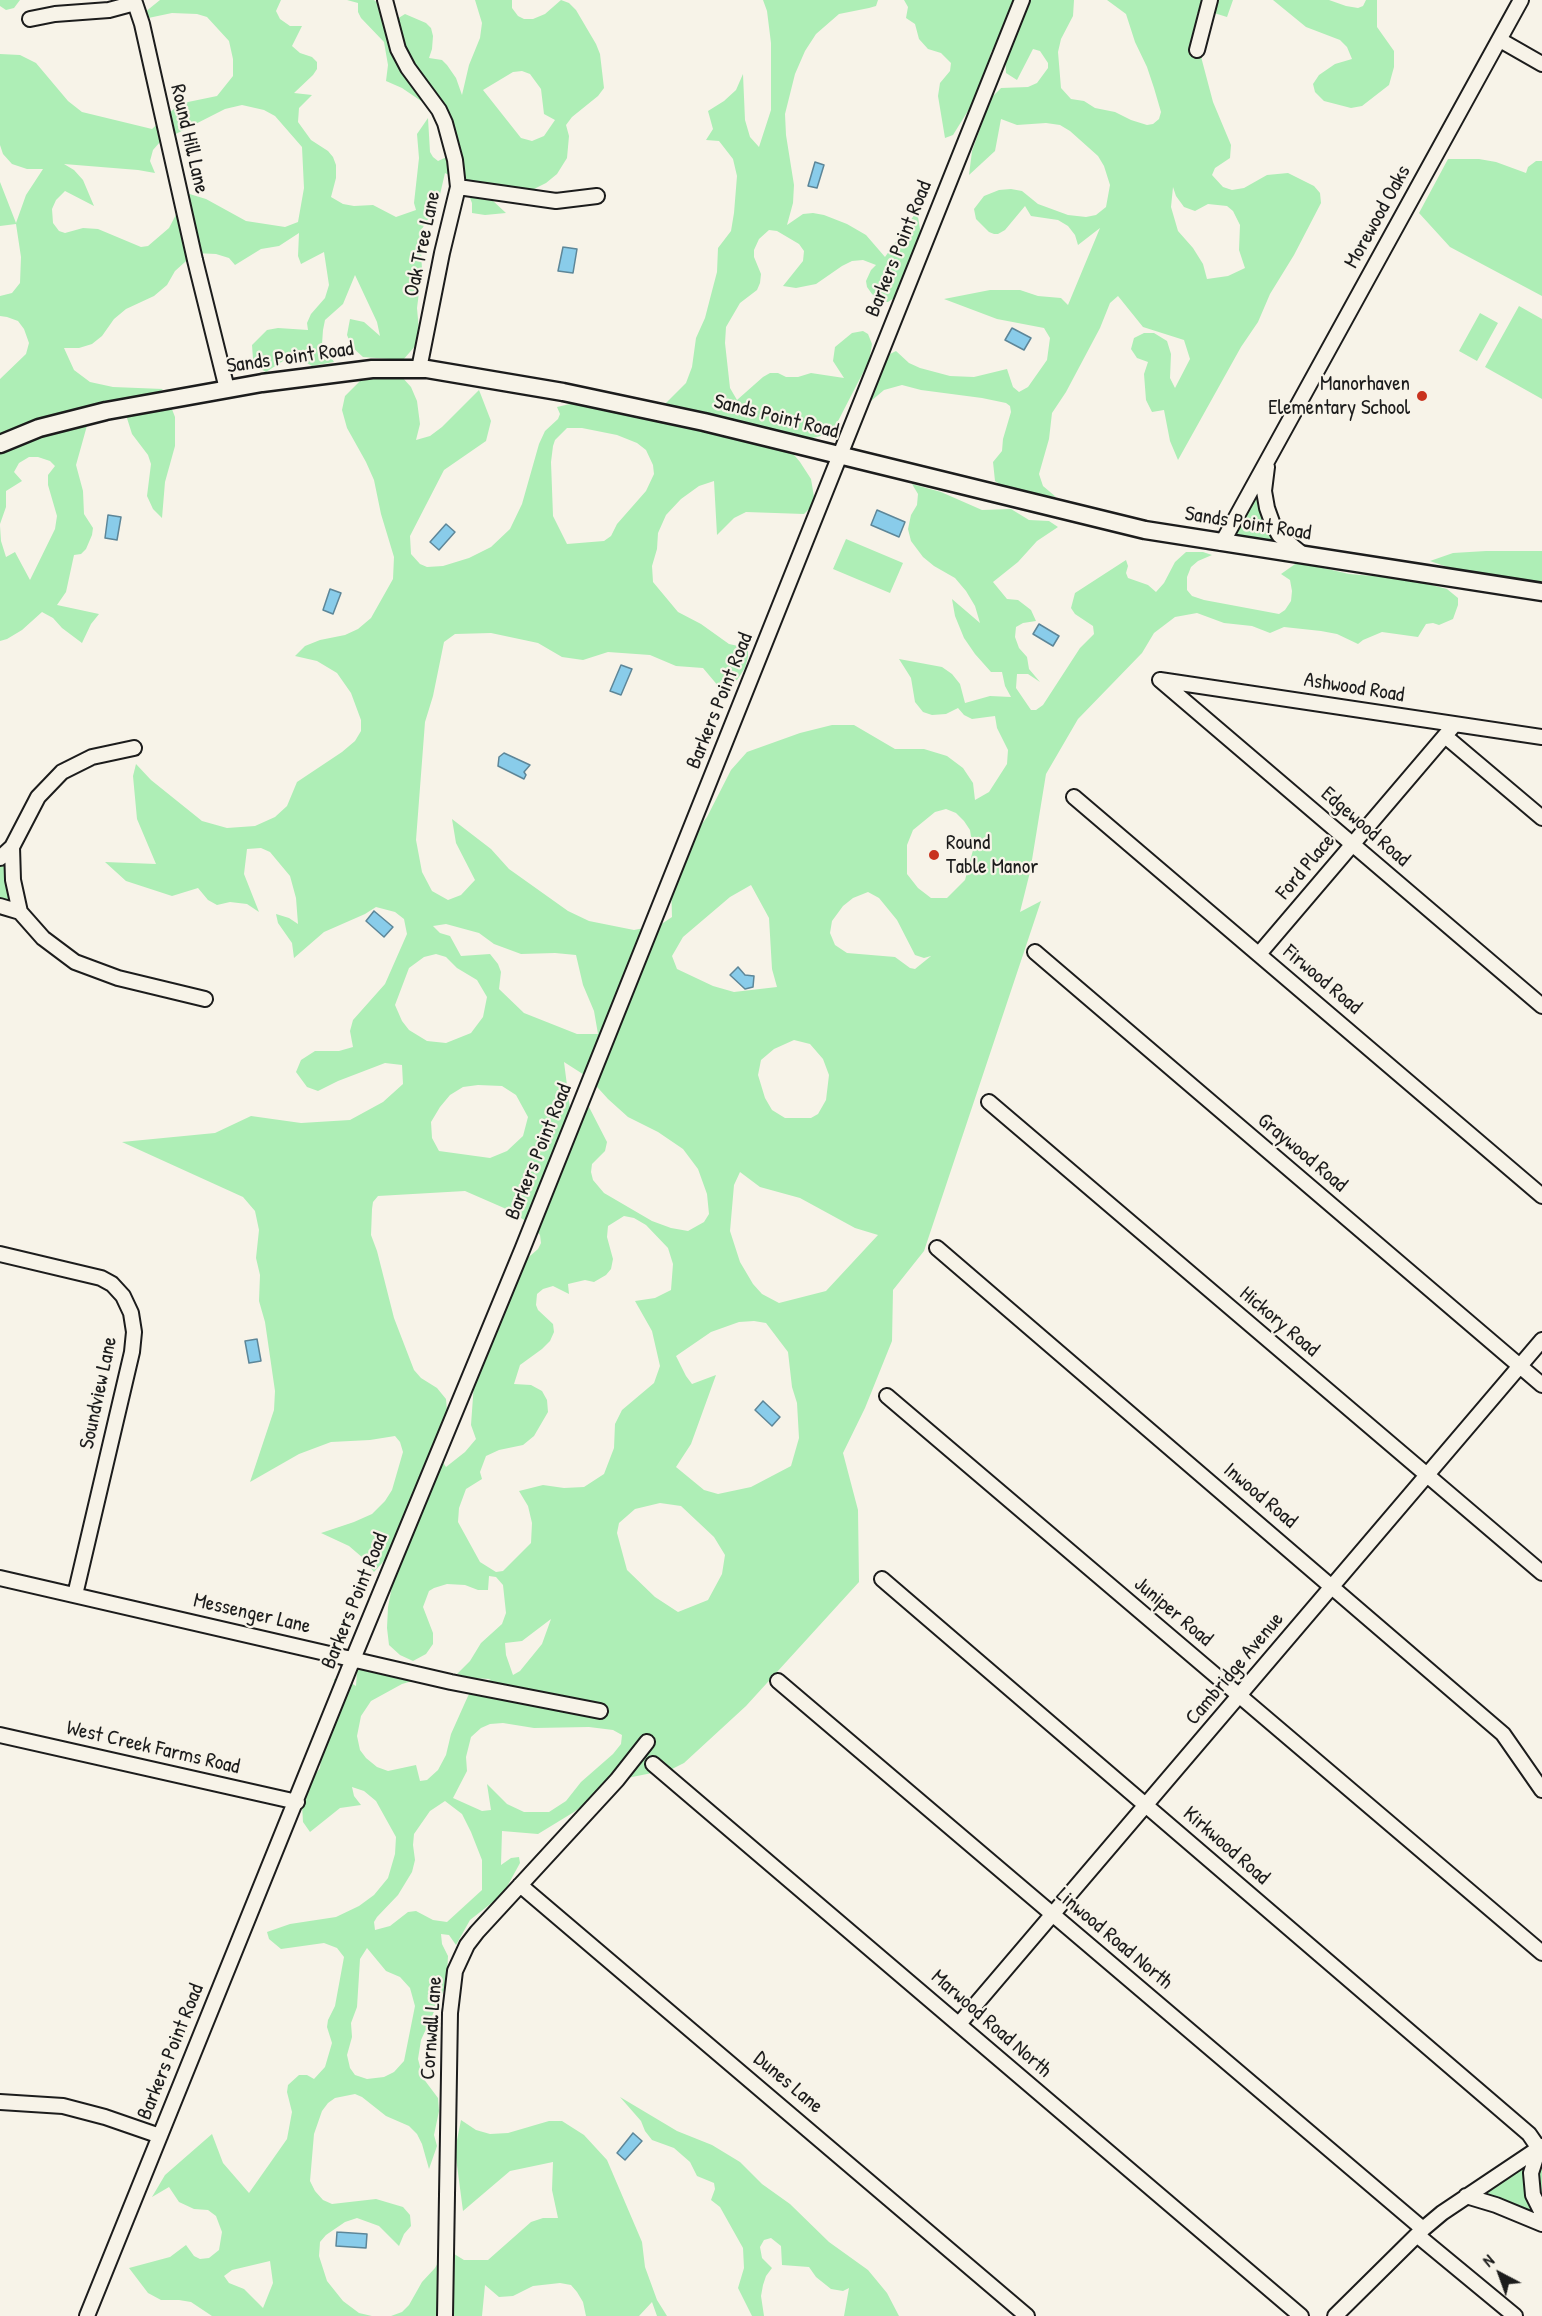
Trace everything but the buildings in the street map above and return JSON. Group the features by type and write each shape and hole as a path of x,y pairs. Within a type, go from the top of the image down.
{"main road":[{"name":"Sands Point Road","path":"0,444 39,428 106,411 227,389 372,369 419,369 562,392 704,422 1136,528 1542,592"}],"street":[{"name":"Oak Tree Lane","path":"385,0 398,49 408,68 439,110 445,123 455,160 458,187 442,253 419,369"},
{"name":"Barkers Point Road","path":"87,2316 522,1250 1022,0"},
{"path":"1197,50 1210,0"},
{"name":"Morewood Oaks","path":"1222,543 1521,0"},
{"name":"Round Hill Lane","path":"30,19 56,14 108,10 135,3 142,24 195,260 227,389"},
{"path":"1500,40 1542,64"},
{"path":"458,187 556,201 597,196"},
{"name":"Morewood Oaks","path":"1269,456 1264,491 1267,508 1279,535 1303,555"},
{"name":"Ashwood Road","path":"1160,680 1542,738"},
{"name":"Edgewood Road","path":"1160,680 1542,1006"},
{"name":"Ford Place","path":"1259,954 1455,724"},
{"path":"1445,736 1542,818"},
{"path":"0,858 12,847 38,797 62,772 92,757 134,748"},
{"name":"Firwood Road","path":"1074,797 1542,1196"},
{"path":"12,847 13,880 20,912 43,938 75,962 118,978 205,999"},
{"path":"0,906 20,912"},
{"name":"Graywood Road","path":"1035,952 1542,1385"},
{"name":"Hickory Road","path":"989,1102 1542,1573"},
{"name":"Inwood Road","path":"937,1248 1503,1734 1542,1790"},
{"name":"Soundview Lane","path":"0,1254 101,1278 112,1284 123,1296 131,1313 134,1332 132,1352 75,1595"},
{"name":"Cambridge Avenue","path":"959,2024 1542,1340"},
{"name":"Juniper Road","path":"887,1396 1542,1953"},
{"name":"Messenger Lane","path":"0,1578 451,1682 600,1711"},
{"name":"Kirkwood Road","path":"882,1579 1529,2134 1541,2149"},
{"name":"Linwood Road North","path":"778,1681 1053,1915 1515,2316"},
{"name":"West Creek Farms Road","path":"0,1735 297,1802"},
{"name":"Cornwall Lane","path":"445,2316 450,2013 455,1971 469,1942 617,1780 647,1742"},
{"name":"Marwood Road North","path":"653,1764 1301,2316"},
{"name":"Dunes Lane","path":"520,1885 1027,2316"},
{"path":"0,2102 63,2106 105,2117 160,2136"},
{"path":"1335,2316 1420,2232 1466,2196 1541,2149"},
{"path":"1541,2149 1533,2165 1532,2179 1533,2195 1542,2213"},
{"path":"1466,2196 1496,2205 1542,2224"}],"green space":[{"path":"0,0 20,0 14,8 6,10 0,6"},
{"path":"160,0 281,0 276,11 280,19 290,26 302,26 292,46 317,62 317,69 313,75 294,93 312,95 299,108 298,122 311,140 333,157 336,165 336,178 331,197 343,204 373,205 396,217 416,210 414,203 419,158 417,134 428,118 430,152 438,161 449,156 444,111 424,103 402,88 386,81 388,65 384,42 361,18 358,3 347,0 374,0 397,19 405,14 426,23 431,28 433,36 429,58 442,60 447,65 456,78 462,95 469,65 480,38 482,23 475,0 512,0 512,8 518,16 533,19 545,14 561,0 569,3 576,10 596,44 600,54 604,88 566,125 569,136 567,158 557,174 530,191 492,200 506,213 485,215 472,213 472,203 468,193 445,173 438,203 420,232 422,269 417,308 419,331 416,345 403,360 363,357 352,347 347,335 350,319 364,322 380,336 377,322 355,275 343,304 325,320 322,344 334,362 312,366 290,353 283,361 266,372 259,368 253,359 252,345 267,330 278,328 308,330 307,323 311,314 325,298 329,285 324,252 301,264 298,256 299,233 279,246 261,249 235,265 229,258 216,254 195,253 175,271 167,285 154,296 126,309 92,344 79,348 64,348 74,370 90,382 113,387 163,389 153,396 168,399 175,417 175,446 165,482 162,518 153,509 147,496 151,464 148,455 132,434 126,415 88,422 76,465 83,491 84,514 93,528 92,535 86,549 81,554 74,555 66,592 57,605 99,614 91,624 82,643 53,618 42,612 22,630 0,641 0,526 1,541 6,557 15,552 30,580 55,529 57,516 48,485 48,475 55,466 50,461 29,457 19,463 14,472 22,481 6,491 6,507 0,524 0,379 26,354 29,343 18,321 0,316 0,296 12,293 20,283 21,257 16,224 0,226 0,182 16,223 26,195 43,169 27,169 12,164 3,154 0,145 0,54 20,55 36,63 68,101 82,112 152,129 176,107 217,96 233,76 233,59 229,41 207,17 197,14 172,13 134,21","holes":["522,71 530,74 541,89 544,114 555,120 544,136 532,141 521,138 483,90 513,72","242,105 264,110 275,116 302,147 304,188 298,222 285,227 246,221 206,199 183,192 180,207 169,228 148,246 141,247 98,229 83,228 65,233 59,231 53,223 52,209 56,200 65,191 94,206 83,180 74,170 64,164 155,173 150,161 153,150 160,142 225,109"]},
{"path":"763,0 878,0 876,6 839,14 816,34 805,51 795,74 785,114 794,185 793,203 787,225 803,214 824,215 866,235 885,257 917,211 921,235 911,265 899,284 894,298 888,302 882,302 867,287 866,281 876,265 863,260 852,261 842,266 816,284 796,288 783,286 803,261 804,251 799,244 777,231 769,230 759,239 754,250 754,257 761,274 760,283 757,290 740,303 726,327 725,343 730,388 737,400 770,373 778,373 786,377 798,377 811,373 844,378 833,361 835,347 852,333 863,331 868,334 872,344 869,361 836,425 825,435 808,439 790,437 780,430 767,431 662,407 686,383 692,367 696,338 705,318 717,272 718,248 731,231 734,213 737,176 733,159 719,141 706,140 713,129 708,111 736,90 743,74 745,120 750,137 759,147 771,110 771,43 767,11"},
{"path":"904,0 1074,0 1073,16 1061,39 1058,52 1061,88 1071,99 1084,101 1095,108 1115,112 1147,125 1159,119 1161,112 1154,88 1126,14 1107,0 1233,0 1227,17 1214,13 1197,13 1195,34 1213,102 1231,145 1230,158 1215,168 1212,175 1223,187 1232,190 1244,188 1267,175 1288,173 1314,186 1320,193 1321,203 1294,255 1270,294 1258,322 1241,347 1178,460 1170,441 1164,410 1152,412 1146,400 1144,374 1148,362 1137,358 1131,349 1134,338 1144,333 1154,333 1167,341 1171,354 1170,378 1175,388 1190,359 1184,340 1143,327 1118,296 1110,303 1100,328 1066,392 1052,413 1049,439 1039,474 1043,486 1056,497 1009,490 995,481 993,462 1002,451 1011,412 1010,406 1006,403 902,385 884,390 871,401 875,378 881,364 888,355 896,351 909,363 950,376 974,377 1007,369 1013,387 1019,392 1028,387 1047,360 1050,338 1044,328 997,319 944,299 990,290 1020,290 1038,296 1061,298 1068,305 1100,228 1078,245 1075,235 1068,226 1058,220 1031,216 1025,206 1005,230 994,234 976,219 974,209 984,196 999,190 1011,189 1022,191 1038,204 1068,215 1086,217 1096,215 1106,207 1110,185 1098,156 1070,131 1060,125 1046,123 1017,125 1001,119 995,151 969,175 972,151 991,98 1001,88 1028,87 1037,83 1048,68 1048,63 1040,51 1033,49 1017,80 1006,73 1004,31 991,52 980,95 953,135 945,138 938,96 940,83 950,71 951,63 941,53 928,49 919,39 915,24 906,18 908,7","holes":["1173,187 1184,207 1195,211 1208,204 1227,206 1233,211 1240,225 1239,250 1245,268 1228,276 1207,279 1203,264 1178,231 1171,207"]},
{"path":"1273,0 1329,0 1358,8 1363,6 1366,0 1377,0 1377,27 1394,51 1394,67 1389,85 1362,106 1351,108 1324,101 1315,92 1313,84 1319,75 1335,64 1352,59 1347,47 1340,40 1306,27"},
{"path":"1448,159 1479,159 1496,162 1526,173 1528,167 1536,161 1542,161 1542,296 1450,247 1419,213"},
{"path":"1519,306 1542,319 1542,399 1485,367"},
{"path":"1480,313 1498,323 1477,361 1459,351"},
{"path":"392,374 402,377 411,387 417,401 420,424 416,440 430,436 442,427 479,390 491,421 486,441 444,470 410,536 411,554 420,564 427,567 443,566 469,558 491,547 510,529 522,504 539,444 545,431 558,419 560,414 557,407 574,403 622,411 671,424 726,433 790,450 811,479 814,497 811,507 804,514 746,512 734,518 717,535 714,481 699,486 681,499 666,515 658,533 657,549 652,566 653,582 678,612 701,624 729,644 738,646 748,642 745,668 737,680 728,685 719,687 703,668 676,666 650,655 608,652 583,660 562,657 538,643 491,633 455,634 444,642 425,722 416,840 422,872 432,891 448,900 461,895 475,880 456,843 452,819 491,849 509,869 568,911 589,921 634,930 660,925 672,917 671,882 682,851 707,817 731,770 747,752 800,733 832,725 854,725 895,749 924,749 947,756 963,768 973,783 975,800 989,792 1007,764 1008,750 997,728 995,716 972,719 958,708 946,714 932,715 923,712 915,702 911,678 899,659 942,667 960,684 965,703 990,696 1011,697 1005,686 1002,672 991,672 964,638 955,616 952,599 980,623 975,606 966,591 955,578 923,557 911,541 908,529 911,515 917,505 918,494 912,484 941,492 982,510 1011,509 1029,520 1049,521 1058,527 1037,541 1018,562 993,582 1007,599 1018,600 1031,610 1036,621 1023,623 1016,627 1015,637 1019,648 1027,657 1029,669 1040,682 1028,674 1017,674 1016,688 1031,710 1036,710 1043,705 1080,648 1094,634 1093,626 1075,614 1071,608 1075,593 1126,560 1128,578 1148,585 1156,592 1164,583 1175,562 1186,552 1203,552 1212,555 1191,567 1187,577 1187,590 1192,596 1279,614 1291,601 1292,591 1290,580 1281,574 1298,562 1349,574 1408,579 1447,589 1458,598 1458,605 1453,619 1439,625 1426,624 1418,637 1382,632 1358,644 1337,634 1321,631 1284,627 1270,633 1252,626 1224,623 1197,613 1175,617 1154,633 1142,653 1078,719 1046,774 1030,872 1020,912 1041,901 924,1251 893,1290 892,1341 865,1408 843,1453 858,1510 859,1582 746,1706 684,1763 672,1769 617,1780 574,1812 538,1834 502,1831 501,1865 511,1858 519,1857 520,1863 503,1894 470,1920 456,1945 449,1935 441,1934 442,1944 448,1956 447,1975 444,1990 421,2040 418,2059 423,2078 438,2098 439,2111 434,2135 437,2146 429,2169 417,2134 409,2126 386,2116 355,2094 335,2098 328,2103 322,2111 314,2134 310,2181 323,2200 332,2204 376,2199 403,2207 410,2215 411,2226 404,2234 399,2246 379,2226 357,2218 345,2222 320,2242 319,2256 327,2281 343,2301 359,2313 372,2316 212,2316 191,2302 161,2300 148,2293 129,2268 170,2257 186,2245 194,2256 200,2259 209,2258 219,2250 222,2232 216,2216 208,2210 194,2209 179,2202 169,2187 152,2197 165,2175 212,2134 223,2163 249,2193 287,2139 292,2112 287,2092 288,2085 299,2075 307,2075 314,2079 325,2067 332,2043 327,2027 328,2020 335,2006 344,1957 337,1948 324,1943 281,1949 269,1939 267,1932 290,1924 336,1917 359,1906 374,1895 388,1878 395,1854 396,1837 376,1801 364,1791 352,1787 354,1796 361,1805 340,1808 310,1832 303,1822 302,1805 305,1788 320,1768 323,1740 337,1698 334,1679 344,1679 356,1686 357,1671 353,1659 419,1679 402,1684 371,1701 361,1716 357,1736 360,1750 377,1767 388,1771 416,1765 420,1781 427,1780 438,1770 446,1755 451,1734 468,1696 474,1687 491,1679 470,1678 457,1674 470,1661 481,1643 502,1624 506,1613 503,1585 496,1577 489,1576 488,1590 447,1584 429,1591 423,1607 433,1633 433,1644 426,1654 413,1661 400,1655 389,1645 388,1607 397,1561 393,1551 374,1572 349,1546 321,1533 372,1514 385,1501 392,1490 403,1452 395,1436 331,1442 299,1454 250,1482 274,1410 275,1391 265,1322 259,1301 260,1275 256,1258 259,1230 255,1211 243,1197 122,1142 215,1133 251,1116 301,1123 350,1120 383,1102 403,1084 402,1065 385,1063 318,1091 307,1087 296,1072 301,1060 315,1051 339,1051 353,1047 350,1031 353,1020 385,984 407,934 404,919 395,912 376,907 324,932 294,958 292,943 278,923 276,914 298,924 296,898 290,876 270,852 261,848 247,849 244,874 259,912 247,904 230,902 217,905 208,900 198,888 172,896 126,881 105,862 156,864 137,819 133,776 136,764 151,780 202,821 227,828 255,826 275,817 287,806 297,782 342,752 355,741 361,731 361,720 351,693 337,673 317,661 295,656 305,646 358,629 371,618 393,579 394,557 374,480 347,428 342,410 345,396 360,381","holes":["567,428 582,428 617,435 637,443 646,450 653,465 654,474 646,491 617,524 611,536 604,541 567,544 553,516 551,462 555,440","946,809 956,813 970,830 973,850 965,880 947,898 931,898 918,888 907,874 907,845 913,830 935,812","751,885 769,918 772,969 777,987 734,992 713,986 677,969 672,956 683,937 730,897","868,892 879,898 897,920 915,955 924,958 931,956 915,969 910,968 895,957 847,953 835,945 830,933 832,921 843,906 853,898","446,924 479,933 494,944 521,954 576,955 583,985 594,1011 598,1034 577,1034 524,1013 499,989 501,972 490,954 461,956 450,936 440,933 433,926","436,954 446,957 457,968 477,980 487,997 483,1017 471,1033 446,1043 427,1041 409,1030 395,1005 409,968 424,957","794,1040 810,1044 823,1059 829,1075 826,1100 818,1114 811,1118 785,1118 772,1110 765,1098 758,1075 761,1060 774,1049","564,1062 589,1078 628,1117 658,1132 683,1149 698,1169 707,1194 709,1214 704,1222 688,1231 671,1228 652,1221 604,1193 593,1180 591,1172 592,1164 605,1151 607,1142 589,1107 573,1132","502,1086 516,1095 528,1117 523,1136 507,1151 490,1158 439,1151 432,1138 431,1122 450,1095 463,1087","740,1172 760,1187 800,1198 855,1228 878,1235 826,1291 779,1303 762,1294 740,1262 730,1231 734,1185","465,1191 504,1208 531,1224 540,1235 541,1243 538,1249 523,1262 474,1383 471,1425 476,1439 465,1452 446,1467 437,1453 447,1411 446,1399 437,1388 421,1378 414,1370 394,1318 371,1235 373,1202 378,1196","624,1216 634,1218 646,1225 668,1248 673,1264 671,1290 655,1298 635,1301 652,1331 660,1366 654,1383 622,1410 615,1424 614,1448 604,1474 584,1487 564,1488 543,1485 519,1491 528,1506 532,1523 531,1543 503,1571 496,1572 480,1562 458,1522 459,1508 466,1489 482,1479 480,1472 486,1456 499,1450 523,1445 534,1436 548,1412 547,1400 542,1391 531,1385 514,1384 520,1365 542,1349 550,1341 554,1332 553,1324 538,1310 537,1294 553,1286 569,1294 568,1284 585,1280 594,1282 611,1269 613,1259 607,1237 608,1226","739,1322 766,1323 788,1352 792,1387 797,1403 799,1438 791,1466 751,1487 718,1494 704,1490 676,1467 691,1444 716,1375 692,1384 676,1356 711,1332","660,1503 681,1506 714,1537 725,1555 722,1574 708,1600 678,1612 655,1597 627,1570 617,1533 619,1523 635,1509","551,1619 542,1644 520,1671 513,1675 506,1655 505,1643 522,1641","503,1723 534,1728 589,1727 613,1730 622,1735 621,1744 613,1754 581,1782 566,1801 549,1812 524,1812 507,1804 487,1784 491,1810 482,1811 453,1798 467,1771 466,1757 471,1737 490,1724","445,1801 462,1814 471,1832 482,1860 482,1890 447,1922 433,1920 416,1911 408,1912 390,1926 375,1930 374,1922 398,1895 412,1872 415,1860 414,1834 430,1811","367,1948 386,1971 400,1977 410,1988 415,2006 404,2061 394,2072 384,2077 367,2079 355,2075 350,2068 347,2055 352,2037 351,2023 357,2007 360,1959","270,2261 273,2283 263,2308 244,2289 229,2283 224,2276 232,2270"]},
{"path":"1269,456 1264,491 1286,542 1222,543"},
{"path":"846,539 903,563 890,593 833,569"},
{"path":"1542,551 1542,585 1450,568 1430,561 1453,553"},
{"path":"8,858 13,904 0,900 0,865"},
{"path":"620,2097 677,2131 712,2145 740,2162 762,2184 790,2204 829,2242 868,2270 887,2293 899,2316 844,2316 849,2288 843,2291 831,2289 816,2277 809,2267 782,2265 781,2246 771,2238 764,2240 760,2247 762,2258 772,2268 766,2276 761,2296 764,2316 752,2316 738,2288 744,2268 743,2248 720,2207 711,2200 715,2189 714,2183 697,2176 690,2162 674,2148 652,2140 641,2121"},
{"path":"461,2120 476,2130 490,2134 508,2133 549,2121 562,2121 584,2135 607,2160 642,2242 645,2267 657,2300 667,2316 657,2316 652,2302 639,2316 586,2316 583,2302 577,2292 571,2285 560,2283 533,2286 513,2296 499,2297 485,2285 482,2316 391,2316 402,2312 409,2305 422,2282 435,2268 446,2249 464,2260 488,2260 531,2222 543,2218 558,2218 552,2190 553,2162 510,2171 463,2211 455,2150"},
{"path":"1542,2146 1542,2224 1466,2196"}],"water":[{"path":"815,162 824,165 817,188 808,186"},
{"path":"563,247 577,249 573,273 558,271"},
{"path":"1012,328 1031,338 1024,350 1005,340"},
{"path":"877,510 905,522 899,537 871,525"},
{"path":"108,515 121,517 117,540 105,538"},
{"path":"446,524 455,532 439,550 430,542"},
{"path":"330,589 341,593 333,614 323,610"},
{"path":"1039,624 1059,636 1053,646 1033,634"},
{"path":"621,665 632,669 621,695 610,691"},
{"path":"504,753 530,765 524,772 526,775 524,779 498,766 499,757"},
{"path":"374,911 393,927 384,937 366,921"},
{"path":"738,967 745,975 754,976 753,987 745,989 730,975"},
{"path":"257,1339 261,1361 249,1363 245,1341"},
{"path":"763,1401 780,1417 772,1426 755,1410"},
{"path":"633,2133 642,2141 625,2160 617,2153"},
{"path":"337,2232 367,2234 366,2248 336,2246"}],"place":[{"name":"Manorhaven Elementary School","path":"1422,396"},
{"name":"Round Table Manor","path":"934,855"}]}
